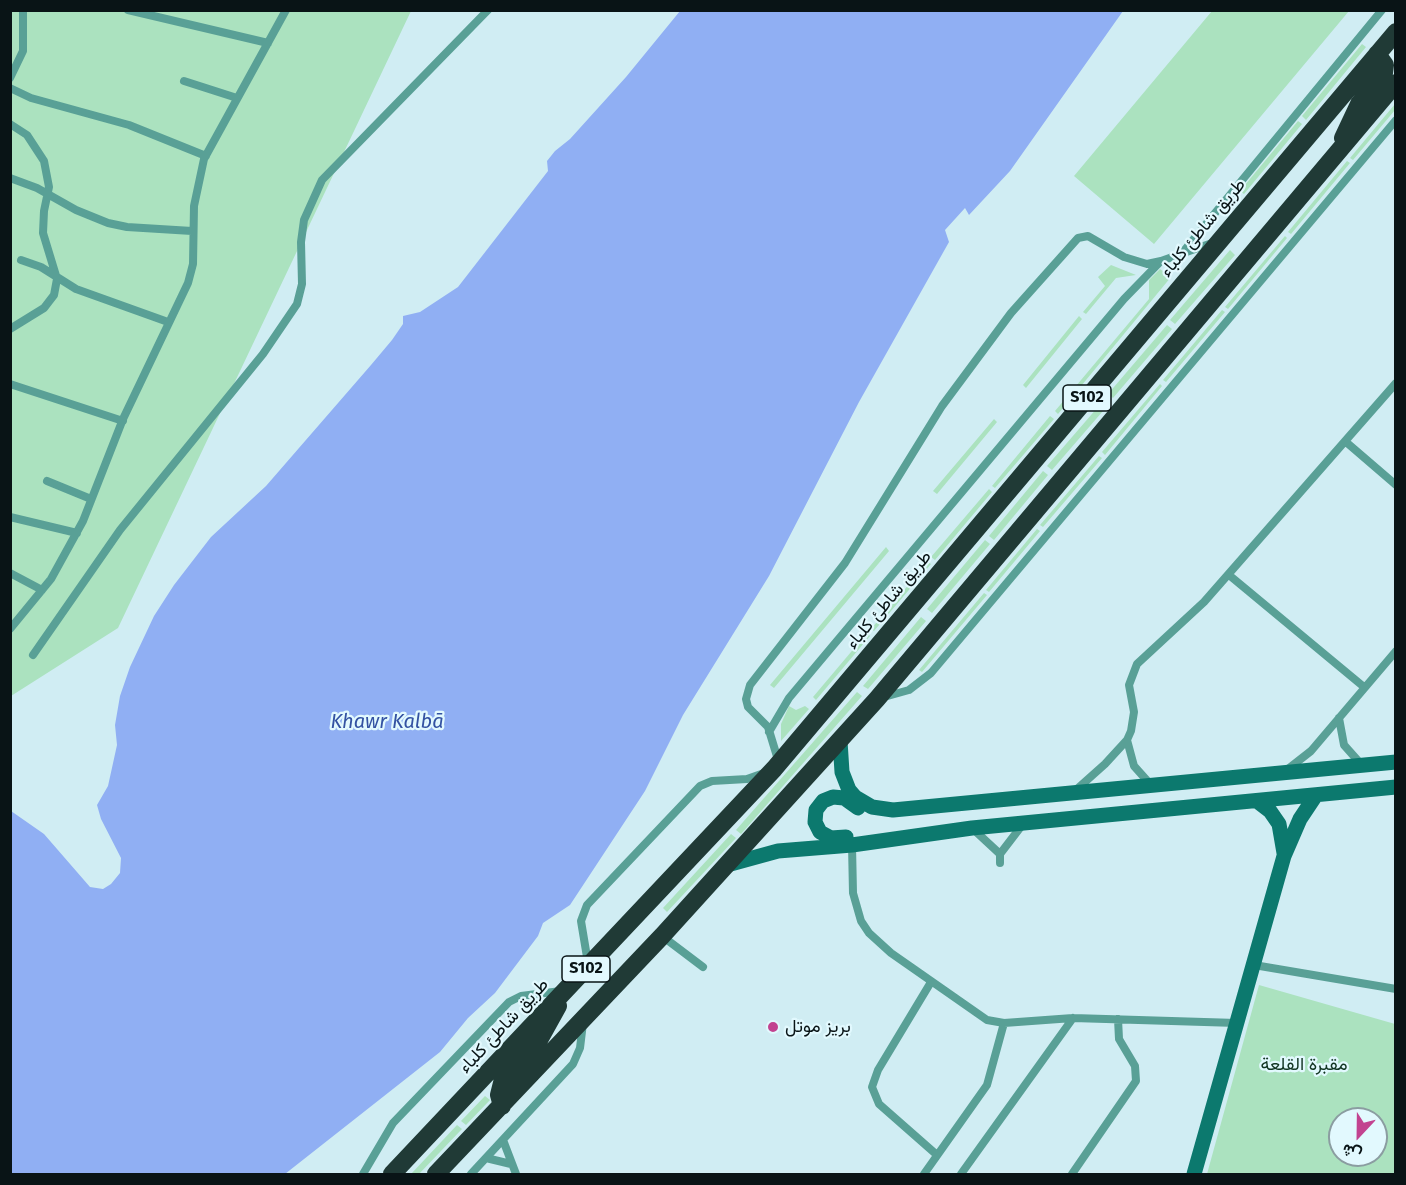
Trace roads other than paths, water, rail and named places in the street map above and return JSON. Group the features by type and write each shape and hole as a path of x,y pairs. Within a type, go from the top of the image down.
{"highway":[{"name":"طريق شاطئ كلباء","path":"392,1174 776,766 1395,32"},
{"path":"1340,148 1352,114 1384,73 1385,65 1377,54"},
{"name":"S102","path":"436,1174 662,936 877,699 1395,83"},
{"path":"502,1106 499,1095 500,1084 546,1032 566,991"}],"street":[{"path":"840,741 842,772 855,797 872,807 904,810"},
{"path":"888,838 825,836 815,822 816,810 823,801 833,797 844,798 861,810 875,814 890,814 904,810 1395,762"},
{"path":"727,865 778,851 972,828 1395,787"},
{"path":"1194,1174 1284,855 1300,819 1316,795"},
{"path":"1257,801 1270,811 1279,824 1284,839 1284,855"}],"lane":[{"path":"10,78 23,51 23,10"},
{"path":"128,10 268,43"},
{"path":"12,624 62,563 77,533 123,421 191,274 192,231 197,188 206,156 286,10"},
{"path":"33,655 120,530 263,354 297,304 302,284 301,242 304,220 322,180 488,10"},
{"path":"1182,253 1382,10"},
{"path":"184,81 237,98"},
{"path":"10,88 31,98 129,125 206,156"},
{"path":"877,699 909,690 931,673 1395,120"},
{"path":"10,124 27,135 40,152 49,179 43,233 57,277 54,295 44,308 10,329"},
{"path":"10,178 108,223 127,227 192,231"},
{"path":"589,966 581,921 584,910 679,807 705,783 747,779 776,766 765,723 748,706 746,699 750,685 845,563 942,406 1011,313 1075,240 1083,236 1136,262 1161,261 1220,241"},
{"path":"21,260 41,267 76,289 168,322"},
{"path":"769,732 789,698 1124,299 1161,261"},
{"path":"1071,794 1098,771 1127,740 1134,719 1129,684 1135,668 1229,575 1395,383"},
{"path":"10,384 123,421"},
{"path":"1346,442 1395,485"},
{"path":"47,481 91,499"},
{"path":"10,517 77,533"},
{"path":"10,573 42,590"},
{"path":"1229,575 1364,687"},
{"path":"1281,773 1311,751 1395,651"},
{"path":"1339,718 1344,745 1352,757 1364,765"},
{"path":"1127,740 1134,766 1151,786"},
{"path":"972,828 1000,858 1023,824"},
{"path":"852,844 853,893 861,921 879,944 979,1016 1004,1023 1073,1018 1237,1023"},
{"path":"662,936 703,967"},
{"path":"1254,965 1395,988"},
{"path":"931,982 878,1070 872,1087 879,1104 938,1155"},
{"path":"363,1174 393,1123 509,1002 521,996 566,991"},
{"path":"962,1174 1073,1018"},
{"path":"471,1174 573,1064 580,1048 584,1019"},
{"path":"1072,1174 1136,1081 1135,1066 1119,1039 1118,1019"},
{"path":"924,1174 987,1085 1004,1023"},
{"path":"502,1140 516,1174"},
{"path":"486,1158 511,1164"}],"water":[{"name":"Khawr Kalbā","path":"680,11 1123,11 1010,171 969,215 965,208 945,230 949,242 859,402 769,576 683,715 645,791 570,905 543,923 538,936 495,993 468,1018 440,1052 285,1174 11,1174 11,811 44,834 90,887 103,889 111,884 120,873 121,858 101,819 97,805 108,786 117,745 115,725 120,696 130,667 154,616 174,585 211,537 266,486 371,365 403,324 403,316 420,312 458,287 548,171 547,161 555,151 570,139 626,77"}],"place":[{"name":"بريز موتل","path":"773,1027"}],"park label":[{"name":"مقبرة القلعة","path":"1304,1065"}]}
